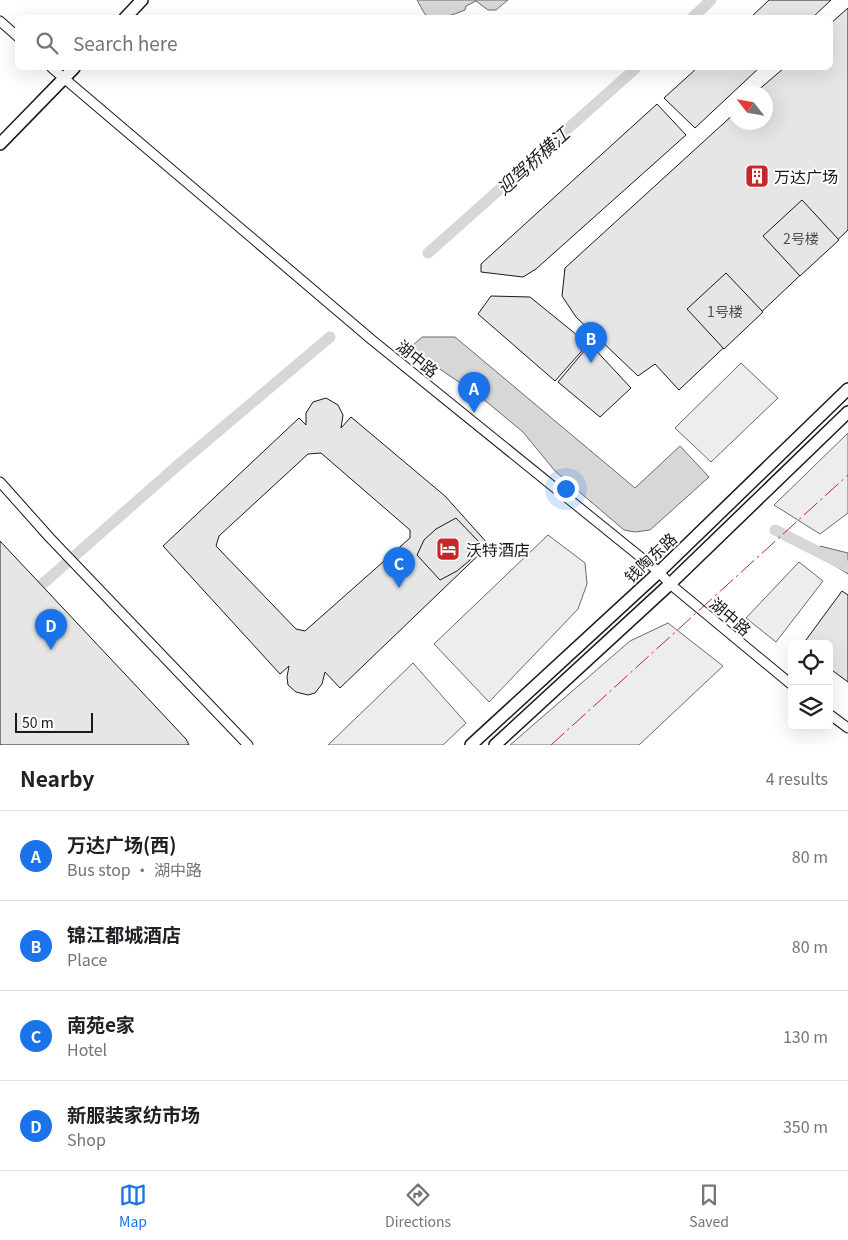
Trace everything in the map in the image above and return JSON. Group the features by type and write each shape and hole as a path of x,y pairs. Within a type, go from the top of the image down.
{"street":[{"path":"128,15 142,0"},
{"path":"0,21 15,34"},
{"name":"湖中路","path":"54,70 372,340 659,572 670,584 791,685"},
{"path":"0,144 72,70"},
{"name":"钱陶东路","path":"471,745 659,572 848,389"},
{"name":"钱陶东路","path":"495,745 670,584 848,412"},
{"path":"0,482 50,538 248,745"},
{"path":"833,717 848,728"}],"shaded area":[{"path":"417,0 508,0 496,10 488,10 476,1 466,6 465,10 450,15 425,14"},
{"path":"422,337 455,337 635,488 680,446 709,477 650,530 635,532 624,530 555,471 523,432 482,398 421,356 412,346"},
{"path":"741,363 778,398 711,462 675,428"},
{"path":"848,433 848,513 820,534 774,505"},
{"path":"548,535 585,563 587,584 578,609 489,702 434,644"},
{"path":"820,546 848,553 848,574 816,554"},
{"path":"799,562 823,581 776,642 746,618"},
{"path":"668,623 723,666 639,745 510,745 630,641"},
{"path":"413,663 466,723 443,745 328,745"}],"building":[{"path":"769,0 831,0 815,15 753,15"},
{"name":"万达广场","path":"848,8 848,230 679,390 655,364 638,376 576,317 562,296 565,268 728,119 728,130 773,130 773,85 764,85 782,70 833,70 833,21"},
{"path":"695,70 757,70 741,85 728,85 728,97 695,128 664,98"},
{"path":"657,104 686,135 536,269 523,277 481,272 481,264"},
{"path":"802,200 839,240 800,276 763,236"},
{"path":"726,273 763,312 724,349 687,309"},
{"path":"491,296 530,297 588,344 555,381 478,314"},
{"path":"590,344 631,388 600,417 558,382"},
{"path":"326,398 338,405 343,415 341,428 351,417 445,496 489,545 340,688 325,672 322,684 315,693 308,695 296,692 288,685 289,666 280,674 163,546 299,418 306,425 306,413 313,402","holes":["321,453 410,530 410,538 305,631 296,629 216,546 219,536 308,454"]},
{"name":"沃特酒店","path":"456,518 480,543 470,560 457,571 440,580 417,555 424,540 436,529"},
{"path":"0,541 186,739 189,745 0,745"},
{"path":"842,591 848,595 848,682 833,671 833,640 806,640"}],"waterway":[{"name":"迎驾桥横江","path":"695,15 711,0"},
{"name":"迎驾桥横江","path":"428,253 634,70"},
{"path":"30,595 177,466 330,337"},
{"path":"775,530 848,567"}],"power":[{"path":"551,745 848,475"}],"place":[{"name":"万达广场","path":"757,176"},
{"name":"锦江都城酒店","path":"591,363"},
{"name":"万达广场(西)","path":"474,413"},
{"name":"沃特酒店","path":"448,549"},
{"name":"南苑e家","path":"399,588"},
{"name":"新服装家纺市场","path":"51,650"}]}
